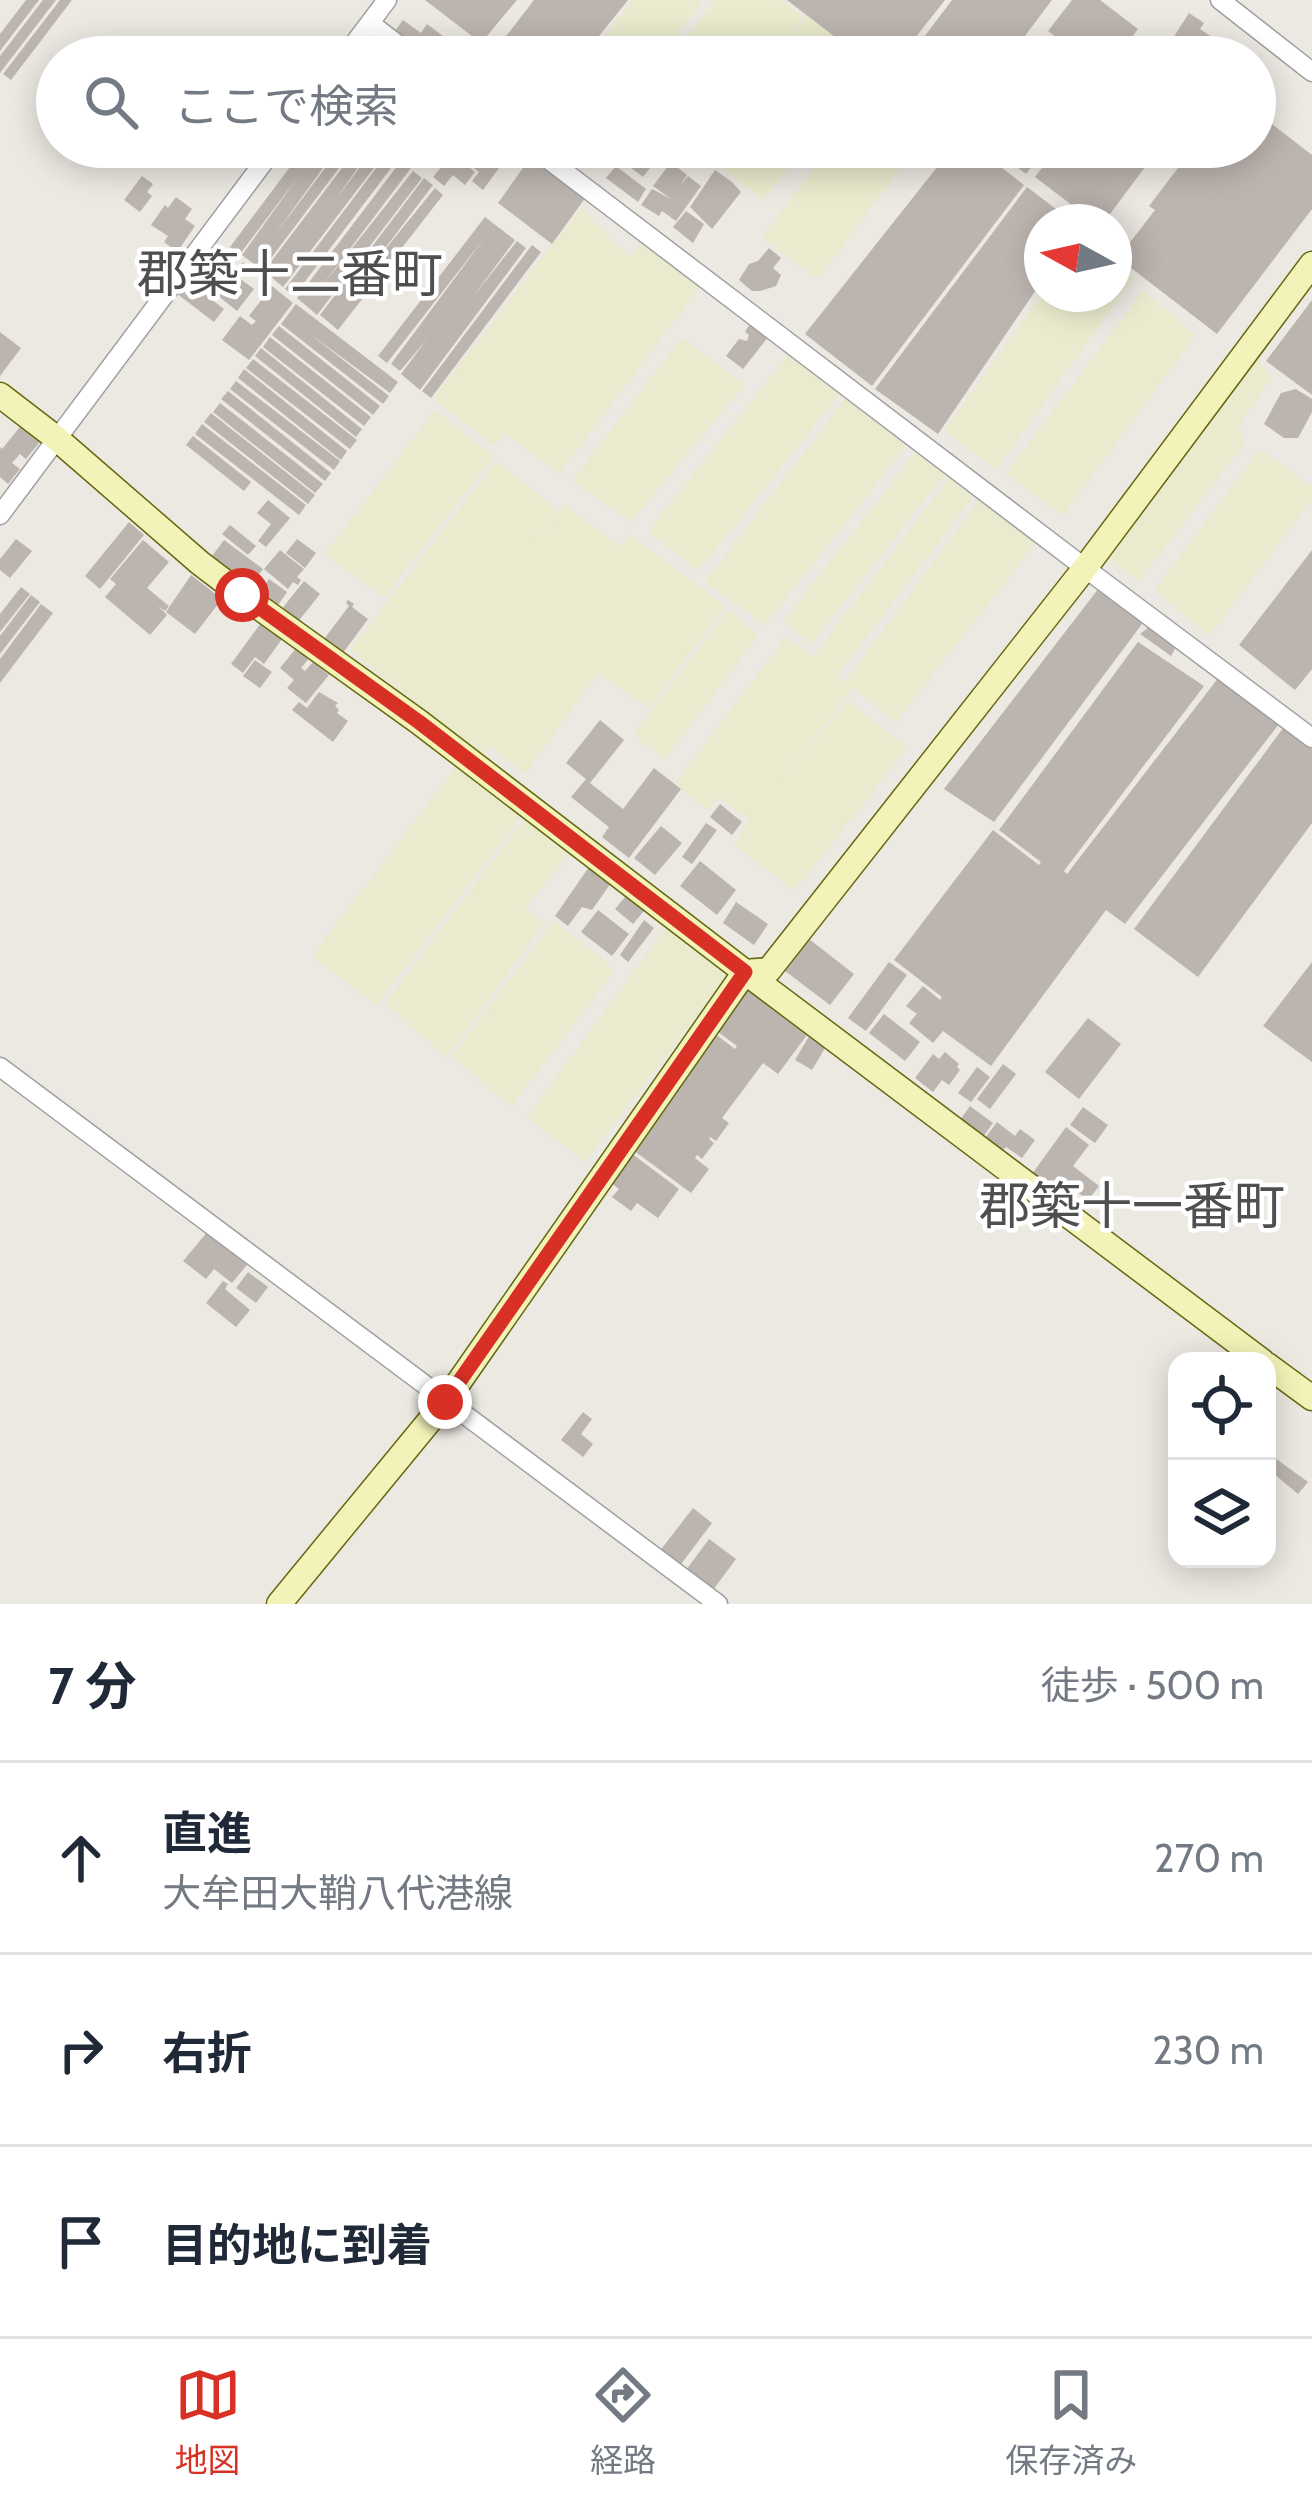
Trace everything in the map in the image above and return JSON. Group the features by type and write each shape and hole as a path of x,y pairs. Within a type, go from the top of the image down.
{"main road":[{"path":"745,972 769,970 1085,568 1312,264"},
{"path":"0,395 200,563 419,722 1250,1352"},
{"path":"279,1604 445,1402 745,972"},
{"path":"1276,1371 1312,1398"}],"street":[{"path":"360,36 387,0"},
{"path":"1220,0 1267,36"},
{"path":"370,23 387,36"},
{"path":"1276,43 1312,71"},
{"path":"0,515 258,168"},
{"path":"560,168 1312,738"},
{"path":"0,1067 718,1604"}],"green space":[{"path":"632,0 702,0 676,36 605,36"},
{"path":"715,0 780,0 803,17 789,36 688,36"},
{"path":"807,15 834,36 790,36"},
{"path":"722,168 788,168 763,200"},
{"path":"815,168 900,168 818,279 762,237"},
{"path":"581,208 629,257 646,237 705,280 560,473 505,434 494,446 433,399"},
{"path":"1143,291 1196,335 1062,516 1006,474 1127,312 1132,312"},
{"path":"1029,312 1109,312 996,469 944,431"},
{"path":"682,338 744,385 631,522 572,480"},
{"path":"797,344 847,384 698,571 648,531"},
{"path":"1250,352 1272,377 1238,427 1245,443 1139,581 1097,551"},
{"path":"852,390 911,439 765,625 705,582"},
{"path":"435,410 494,456 384,597 325,554"},
{"path":"923,443 951,466 811,644 783,622"},
{"path":"1260,449 1312,488 1312,499 1209,636 1155,590"},
{"path":"497,461 558,511 534,544 565,505 621,547 631,535 725,606 649,708 598,673 525,774 489,746 481,757 350,650"},
{"path":"954,472 978,490 837,675 845,682 988,488 1041,536 896,722 853,687 777,786 848,700 907,748 794,891 734,844 751,821 719,797 708,811 674,785 786,637 813,657"},
{"path":"729,609 758,636 665,759 633,735"},
{"path":"460,762 522,815 376,1005 312,956"},
{"path":"524,820 569,854 525,909 544,924 446,1057 385,1003"},
{"path":"554,921 615,970 511,1107 452,1056"},
{"path":"670,922 731,972 585,1162 527,1117"}],"building":[{"path":"26,0 39,0 0,51 0,34"},
{"path":"43,0 56,0 0,73 0,56"},
{"path":"60,0 72,0 45,36 36,36 36,47 11,80 3,74"},
{"path":"425,0 517,0 487,36 472,36"},
{"path":"534,0 628,0 599,36 506,36"},
{"path":"787,0 945,0 917,36 834,36"},
{"path":"952,0 1052,0 1025,36 925,36"},
{"path":"1072,0 1100,0 1138,29 1133,36 1055,36 1048,31"},
{"path":"1189,13 1204,23 1200,29 1210,36 1174,36"},
{"path":"403,20 421,33 427,24 443,36 393,36"},
{"path":"1276,127 1312,155 1312,209 1217,334 1132,269 1132,240 1155,210 1149,206 1178,168 1276,168"},
{"path":"289,168 323,168 274,236 325,168 339,168 262,270 242,255 301,173 240,254 230,247"},
{"path":"342,168 357,168 336,199 359,168 374,168 283,287 264,271"},
{"path":"376,168 391,168 294,296 285,289"},
{"path":"396,168 411,168 319,290 413,171 422,178 317,315 297,298"},
{"path":"440,168 475,172 465,185 453,175 444,186 433,177"},
{"path":"474,168 499,168 483,190 472,181 479,172"},
{"path":"523,168 559,168 591,190 552,244 498,203"},
{"path":"619,168 646,189 638,202 606,178"},
{"path":"666,168 678,168 687,175 679,187 688,176 701,186 676,221 641,205 652,189 671,199 653,186"},
{"path":"936,168 1002,168 1024,185 872,386 805,334"},
{"path":"1042,168 1144,168 1117,204 1070,204 1035,177"},
{"path":"715,170 741,192 712,229 690,207"},
{"path":"142,176 153,184 147,192 152,196 140,212 124,200"},
{"path":"424,178 433,185 370,268 435,188 443,195 338,330 320,315"},
{"path":"1027,187 1049,204 1024,204 1024,307 938,434 875,389"},
{"path":"176,197 192,209 185,219 195,226 177,252 164,242 168,236 151,225"},
{"path":"686,211 704,224 693,243 673,227"},
{"path":"485,217 515,240 472,298 517,241 526,248 420,390 401,374 427,339 400,371 391,364 486,236 387,363 378,356"},
{"path":"532,245 541,252 431,398 422,391"},
{"path":"769,248 781,258 773,268 781,275 776,286 752,291 739,280 749,264"},
{"path":"219,261 234,273 243,262 248,267 239,278 254,289 237,311 202,283"},
{"path":"186,280 224,309 214,322 176,293"},
{"path":"272,286 293,303 249,360 222,340 240,316 252,325 256,321 249,316"},
{"path":"1312,300 1312,395 1266,361"},
{"path":"296,304 398,382 390,393 309,333 389,396 383,404 281,324"},
{"path":"751,322 772,332 743,369 726,356 739,339 747,341 745,332"},
{"path":"279,326 380,406 373,415 272,335"},
{"path":"0,332 21,348 0,376"},
{"path":"270,337 371,417 364,426 263,347"},
{"path":"261,348 362,429 356,437 255,356"},
{"path":"253,359 357,440 350,449 246,368"},
{"path":"244,369 347,451 341,460 238,378"},
{"path":"236,381 340,461 334,470 230,389"},
{"path":"1296,389 1312,399 1312,412 1298,438 1284,438 1264,424 1281,393"},
{"path":"228,391 331,473 325,481 221,399"},
{"path":"220,403 323,484 315,493 213,412"},
{"path":"211,413 315,495 308,504 204,422"},
{"path":"24,422 43,438 26,459 20,454 12,463 20,469 8,484 0,477 0,447"},
{"path":"202,424 306,505 299,515 195,434"},
{"path":"193,436 251,482 244,491 186,445"},
{"path":"268,500 290,518 266,547 258,541 271,524 257,513"},
{"path":"129,522 144,535 100,589 85,576"},
{"path":"230,525 256,546 248,555 222,534"},
{"path":"16,539 32,551 10,578 0,570 0,559"},
{"path":"297,539 316,553 305,568 286,553"},
{"path":"143,540 169,562 147,588 169,606 165,611 158,606 167,615 150,635 105,597 116,584 110,579"},
{"path":"224,540 263,569 245,593 206,564"},
{"path":"280,550 304,569 297,577 298,585 293,582 288,589 264,569"},
{"path":"1312,550 1312,669 1295,690 1239,645"},
{"path":"191,575 222,599 195,634 166,612"},
{"path":"269,579 287,592 276,608 258,594"},
{"path":"304,581 320,594 297,623 281,610"},
{"path":"21,587 30,594 0,632 0,614"},
{"path":"1099,588 1145,620 994,822 944,789"},
{"path":"31,595 40,602 0,654 0,636"},
{"path":"348,600 368,619 340,657 321,643 349,606"},
{"path":"41,604 53,613 0,683 0,659"},
{"path":"261,623 282,639 264,664 255,657 243,673 231,664"},
{"path":"1149,627 1176,647 1171,656 1140,634"},
{"path":"1138,642 1204,686 1064,871 1067,874 1219,677 1279,724 1125,924 1106,910 991,1066 943,1031 933,1043 909,1023 917,1014 906,1006 923,986 942,997 894,960 993,830 1039,865 999,830"},
{"path":"298,646 311,656 301,668 305,671 313,662 329,675 306,703 287,688 294,680 280,668"},
{"path":"255,660 272,672 260,688 243,676"},
{"path":"319,692 338,703 337,713 348,721 333,742 292,710 299,702 307,708"},
{"path":"600,720 624,740 590,783 623,809 654,768 681,789 629,858 602,837 609,827 571,797 586,779 566,763"},
{"path":"1284,727 1312,749 1312,823 1198,977 1134,929"},
{"path":"720,804 742,822 732,835 710,817"},
{"path":"706,823 717,830 692,864 682,857"},
{"path":"661,826 682,843 655,875 634,858"},
{"path":"700,861 736,890 717,915 680,886"},
{"path":"589,867 611,883 592,910 582,907 568,926 555,916"},
{"path":"630,891 648,906 633,924 615,909"},
{"path":"736,902 768,924 754,945 723,923"},
{"path":"598,910 629,934 612,956 581,932"},
{"path":"644,920 654,928 628,962 620,955"},
{"path":"809,939 854,974 830,1005 785,971"},
{"path":"889,962 907,975 866,1031 848,1018"},
{"path":"1312,962 1312,1062 1263,1026"},
{"path":"747,990 807,1035 778,1074 763,1063 722,1118 729,1123 716,1141 710,1137 714,1143 702,1159 695,1158 709,1169 691,1193 629,1147 714,1033 735,1049 717,1031"},
{"path":"884,1014 920,1042 905,1061 869,1033"},
{"path":"1088,1018 1121,1044 1079,1099 1045,1072"},
{"path":"811,1033 828,1043 812,1070 795,1060"},
{"path":"945,1052 960,1070 949,1085 942,1080 933,1092 915,1078 933,1054 939,1059"},
{"path":"1003,1064 1016,1074 990,1109 977,1099"},
{"path":"977,1067 990,1077 971,1102 958,1093"},
{"path":"970,1106 993,1123 980,1141 957,1124"},
{"path":"1083,1107 1108,1125 1095,1143 1070,1125"},
{"path":"997,1122 1015,1136 1020,1129 1035,1140 1022,1158 985,1138"},
{"path":"1066,1127 1089,1145 1073,1166 1099,1186 1088,1200 1061,1180 1054,1190 1032,1174"},
{"path":"627,1150 679,1189 658,1218 637,1203 631,1211 612,1197 619,1189 606,1179"},
{"path":"209,1230 251,1260 232,1283 214,1269 206,1279 183,1261"},
{"path":"248,1272 268,1287 256,1303 236,1288"},
{"path":"223,1281 228,1284 225,1289 250,1310 236,1327 206,1303"},
{"path":"583,1412 592,1419 581,1434 593,1444 583,1457 561,1440"},
{"path":"1276,1459 1308,1482 1298,1494 1276,1476"},
{"path":"693,1508 712,1523 678,1568 659,1552"},
{"path":"709,1539 736,1559 713,1590 686,1570"}],"district":[{"name":"郡築十二番町","path":"290,274"},
{"name":"郡築十一番町","path":"1132,1206"}],"route":[{"path":"242,595 419,722 745,972 445,1402"}]}
